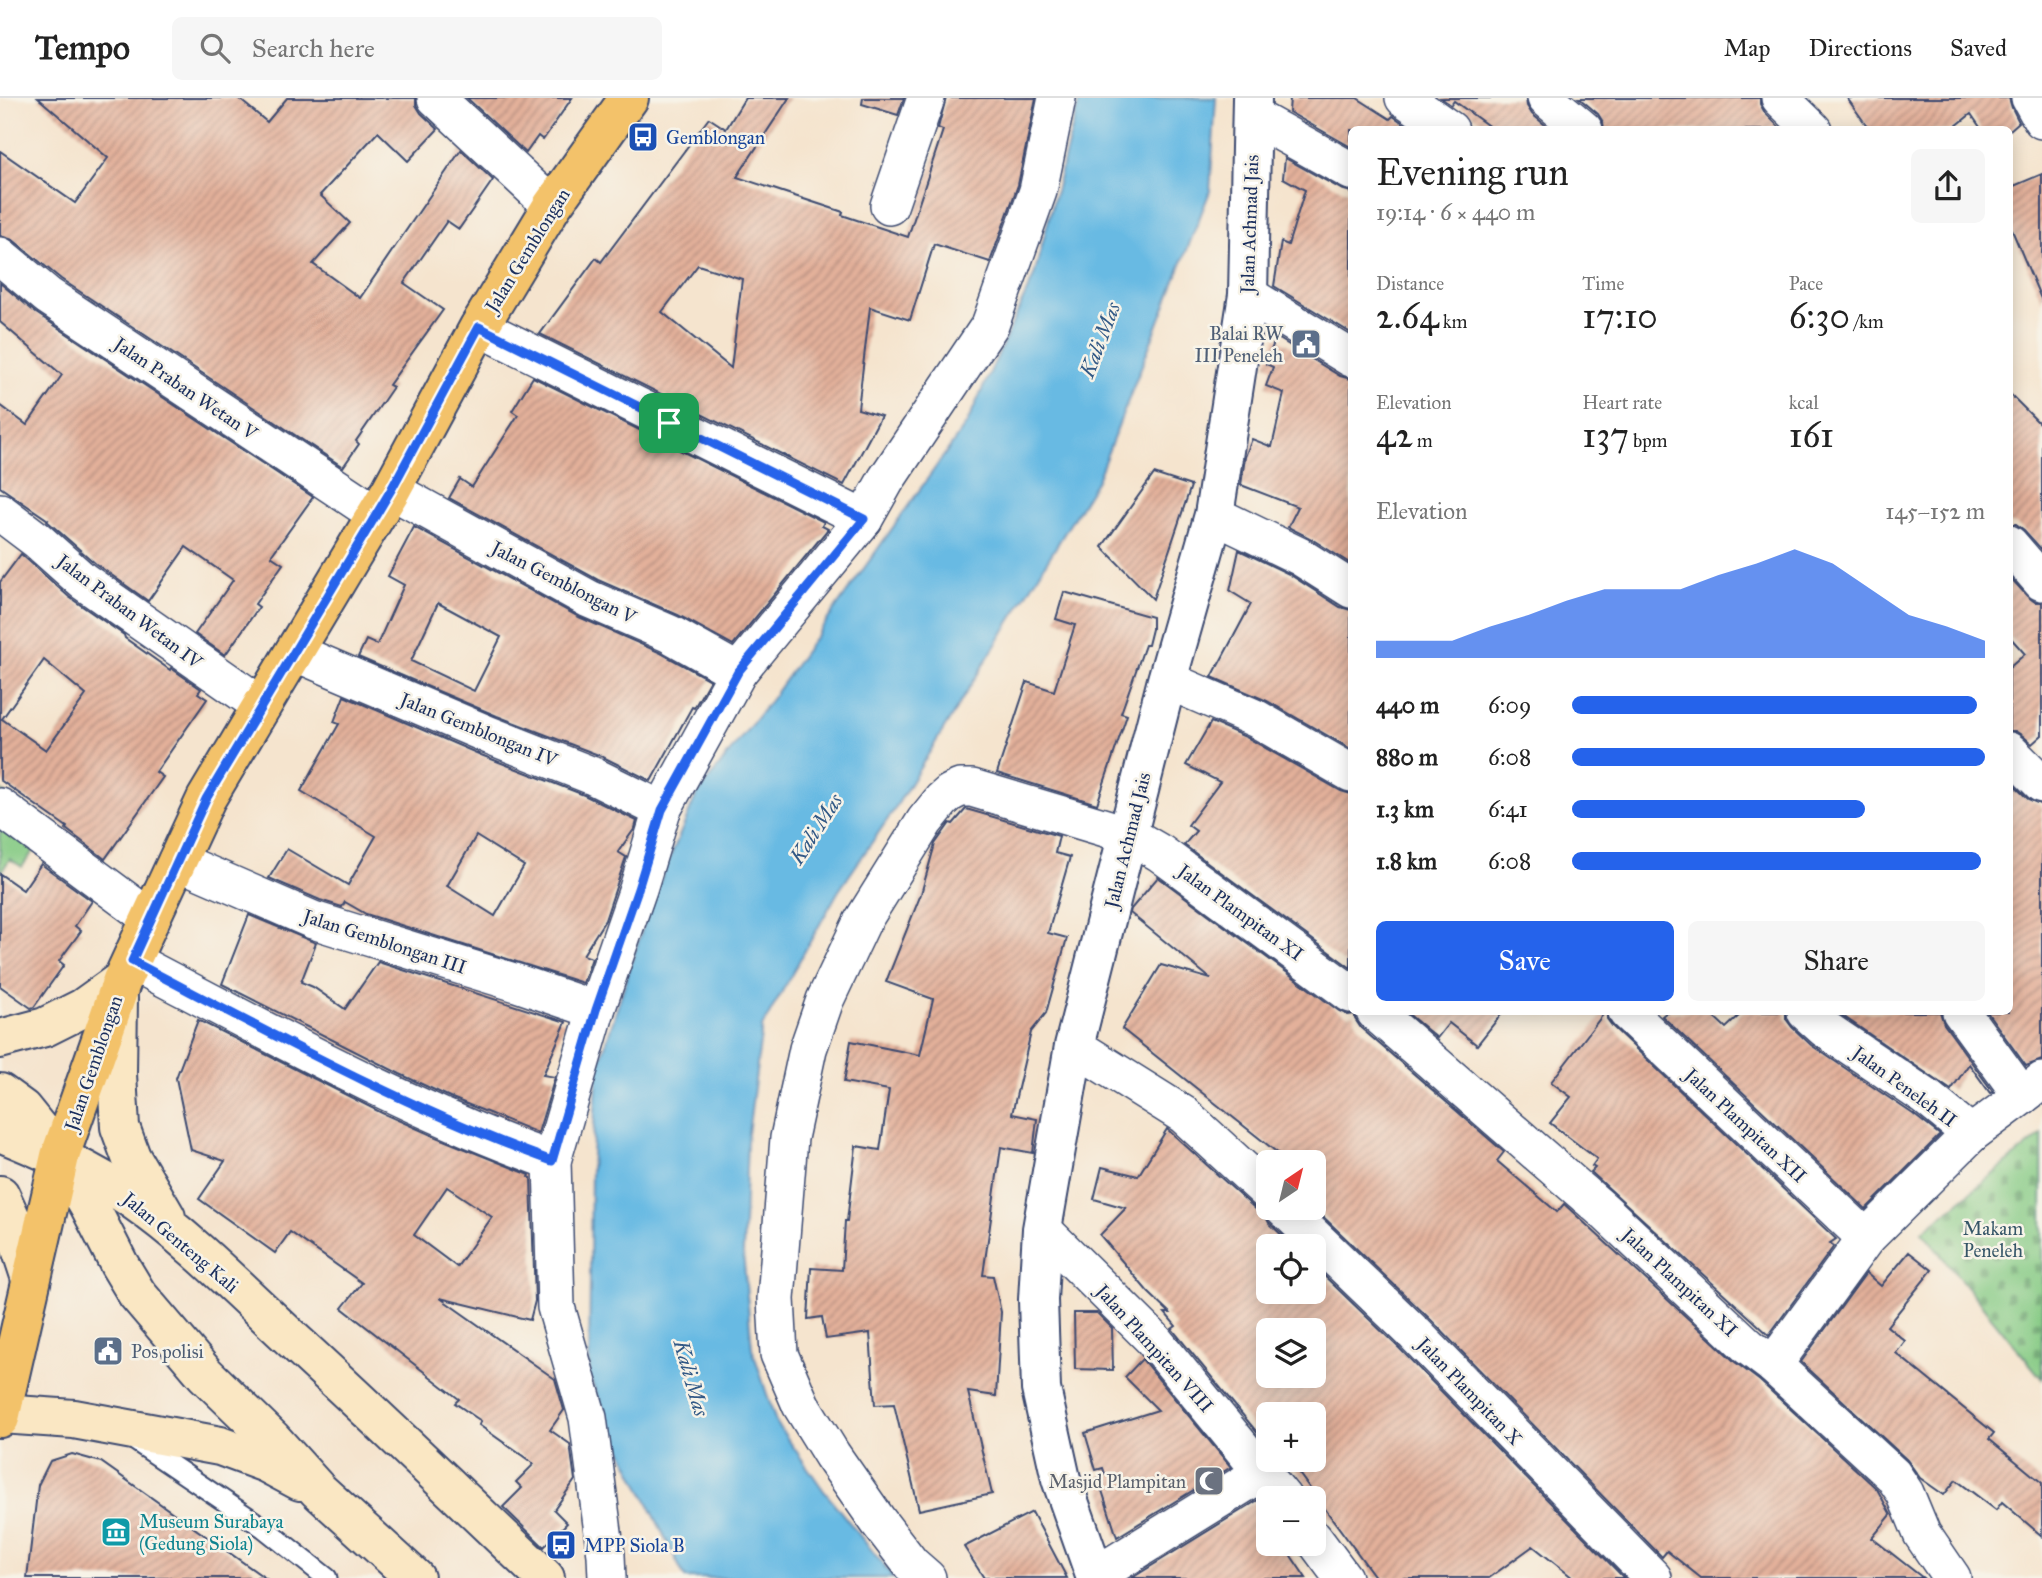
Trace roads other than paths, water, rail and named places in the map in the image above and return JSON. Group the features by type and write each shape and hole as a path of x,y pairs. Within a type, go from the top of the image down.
{"main road":[{"name":"Jalan Gemblongan","path":"0,1416 60,1156 124,977 206,799 383,502 479,327 552,206 629,98"},
{"path":"0,1039 45,1027 83,1008 124,977"},
{"path":"124,977 117,1074 120,1127 131,1157 174,1232"},
{"path":"0,1093 22,1109 60,1156"},
{"path":"0,1132 60,1156"},
{"name":"Jalan Genteng Kali","path":"60,1156 133,1199 174,1232 357,1399 545,1578"},
{"name":"Jalan Genteng Kali","path":"60,1156 137,1294 205,1374 272,1439 318,1490 415,1578"},
{"path":"0,1195 12,1221 31,1279"},
{"path":"0,1416 74,1419 219,1446 266,1463 318,1490"}],"street":[{"path":"436,98 552,206"},
{"path":"889,206 926,98"},
{"path":"607,1578 589,1418 556,1307 552,1161 596,1010 662,810 738,672 864,519 886,480 990,325 1038,191 1057,98"},
{"path":"1404,98 1444,126"},
{"path":"1546,98 1579,126"},
{"path":"1780,98 1810,126"},
{"path":"2030,98 2042,120"},
{"path":"1252,107 1348,169"},
{"name":"Jalan Achmad Jais","path":"1095,1577 1061,1479 1041,1388 1038,1300 1042,1228 1074,1046 1167,680 1214,515 1248,295 1252,107"},
{"name":"Jalan Praban Wetan V","path":"0,256 48,296 383,502"},
{"path":"1248,295 1348,356"},
{"path":"479,327 864,519"},
{"name":"Jalan Gemblongan V","path":"383,502 670,634 738,672"},
{"name":"Jalan Praban Wetan IV","path":"0,512 37,540 83,581 262,706"},
{"path":"1214,515 1299,556 1348,587"},
{"path":"2013,549 2042,582"},
{"name":"Jalan Gemblongan IV","path":"294,652 593,776 662,810"},
{"path":"1167,680 1257,719 1348,772"},
{"path":"2013,755 2042,784"},
{"name":"Jalan Plampitan XI","path":"927,1578 911,1564 878,1521 801,1405 779,1354 776,1298 789,1138 808,1049 825,1000 862,922 925,821 950,793 972,788 1129,835 1160,853 1348,992"},
{"path":"0,807 151,919"},
{"name":"Jalan Gemblongan III","path":"177,861 313,920 596,1010"},
{"path":"124,977 308,1054 393,1096 499,1142 552,1161"},
{"name":"Jalan Plampitan XI","path":"1378,1015 1604,1211 1749,1347 1773,1365 1894,1475 1905,1493 1922,1534 1952,1578"},
{"name":"Jalan Plampitan XII","path":"1630,1015 1866,1238"},
{"name":"Jalan Peneleh II","path":"1809,1015 1825,1029 1926,1097 1971,1134"},
{"path":"1773,1365 1866,1238 1971,1134 2032,1088 1964,1015"},
{"path":"1074,1046 1184,1115 1256,1181"},
{"name":"Jalan Plampitan X","path":"1296,1220 1415,1334 1653,1578"},
{"name":"Jalan Plampitan VIII","path":"1042,1228 1152,1338 1273,1485 1095,1577"},
{"path":"1326,1555 1343,1578"}],"lane":[{"path":"117,1428 264,1528 327,1578"}],"water":[{"name":"Kali Mas","path":"1080,98 1216,98 1210,191 1097,480 894,810 838,892 762,1027 747,1141 743,1253 752,1348 776,1422 824,1491 894,1578 685,1578 615,1436 589,1376 591,1169 598,1068 650,905 696,796 772,698 967,423 1034,276"}],"place":[{"name":"Gemblongan","path":"643,137"},
{"name":"Balai RW III Peneleh","path":"1306,344"},
{"name":"Pos polisi","path":"108,1351"},
{"name":"Masjid Plampitan","path":"1209,1481"},
{"name":"Museum Surabaya (Gedung Siola)","path":"116,1532"},
{"name":"MPP Siola B","path":"561,1545"}],"park label":[{"name":"Makam Peneleh","path":"1993,1239"}]}
